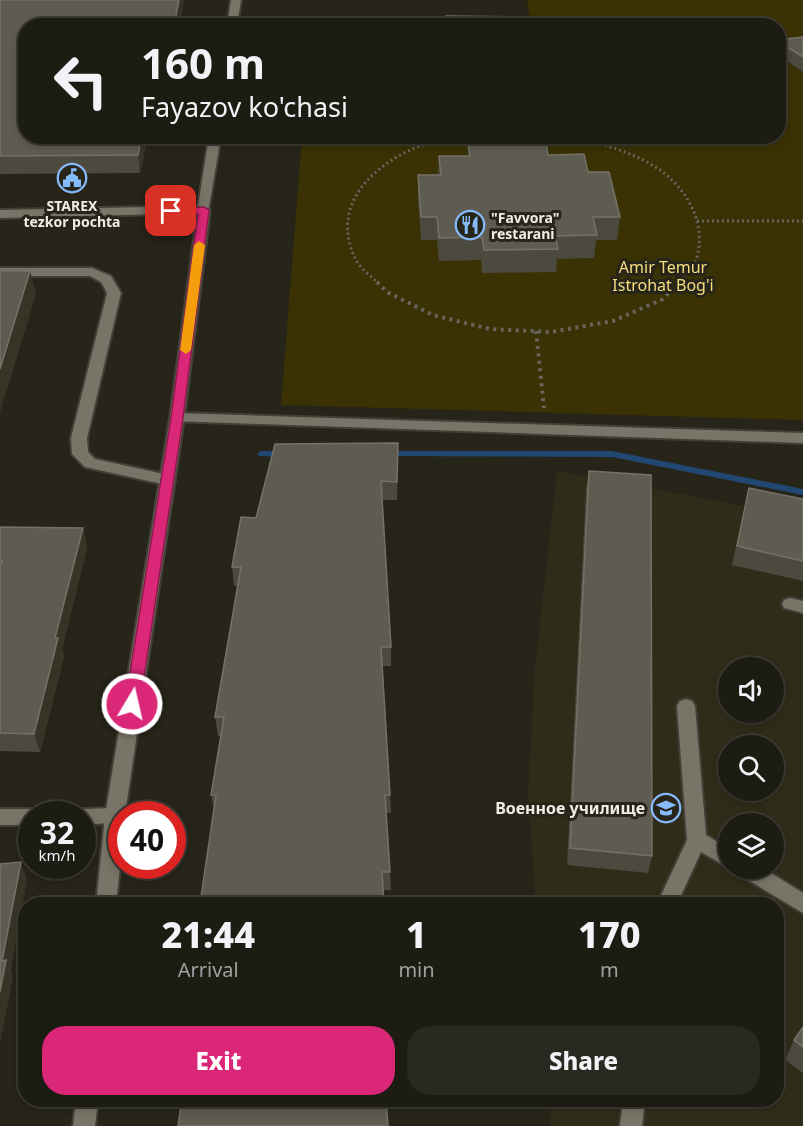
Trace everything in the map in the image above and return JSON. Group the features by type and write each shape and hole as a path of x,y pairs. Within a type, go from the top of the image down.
{"street":[{"path":"233,18 236,0"},
{"path":"117,801 177,418 214,144"},
{"path":"0,214 204,210"},
{"path":"0,272 92,272 106,279 114,293 78,438 80,454 90,463 167,480"},
{"path":"177,418 803,438"},
{"path":"670,897 697,840 686,706"},
{"path":"0,817 18,817"},
{"path":"697,840 718,852"},
{"path":"107,897 109,879"},
{"path":"763,879 803,904"},
{"path":"84,1126 86,1107"},
{"path":"631,1126 633,1107"}],"path":[{"path":"429,144 410,150 375,171 352,199 346,230 357,262 387,292 433,315 490,329 551,332 613,321 663,298 693,268 701,233 689,199 658,170 614,147 602,144"},
{"path":"697,220 803,221"},
{"path":"536,331 546,430"}],"shaded area":[{"name":"Военное училище","path":"557,471 803,517 803,1126 550,1126 550,1107 784,1107 784,897 536,897 528,792 535,667"}],"green space":[{"name":"Amir Temur Istrohat Bog'i","path":"527,0 803,0 803,420 281,405 301,144 786,144 786,18 530,18"}],"building":[{"path":"0,0 179,0 176,18 18,18 18,144 140,144 138,155 0,156"},
{"path":"446,16 521,17 521,18 446,18"},
{"path":"803,37 803,57 786,46 786,39"},
{"path":"468,144 546,144 548,155 584,154 588,172 609,172 620,217 593,217 597,235 555,236 558,249 484,250 482,237 439,238 437,217 421,217 418,175 441,175 439,156 470,156"},
{"path":"0,271 30,271 0,369"},
{"path":"398,443 397,482 381,481 391,647 381,647 390,795 385,795 390,872 382,872 384,897 201,897 216,795 211,795 224,717 215,717 241,567 232,567 241,517 256,518 275,444"},
{"path":"589,471 651,475 652,856 570,848"},
{"path":"749,488 803,499 803,561 737,546"},
{"path":"0,527 83,528 34,734 0,733 0,567 2,561 0,561"},
{"path":"18,862 18,878 2,961 6,960 0,992 0,864"},
{"path":"803,1027 803,1047 794,1040"},
{"path":"181,1107 387,1107 388,1126 178,1126"}],"waterway":[{"path":"262,454 284,454"},
{"path":"384,454 612,454 803,492"}],"slow traffic":[{"path":"186,350 199,245"}],"place":[{"name":"STAREX tezkor pochta","path":"72,178"},
{"name":"\"Favvora\" restarani","path":"470,225"},
{"name":"Военное училище","path":"666,808"}],"route":[{"path":"132,704 177,418 204,210 171,211"}]}
